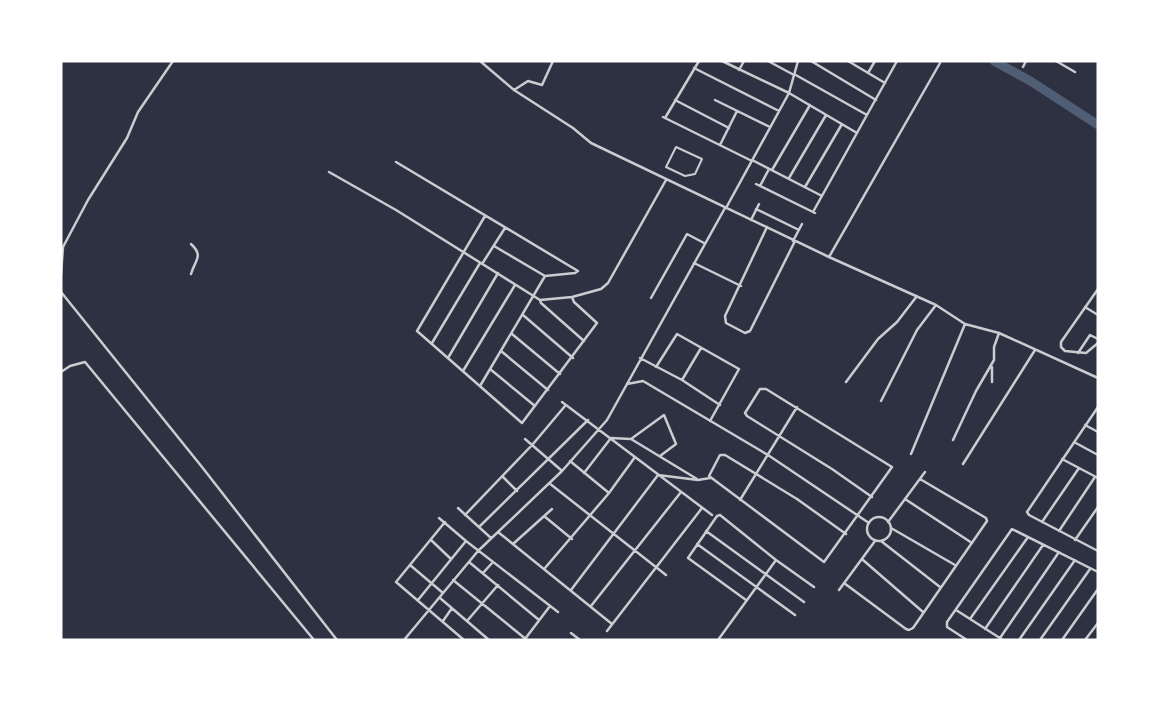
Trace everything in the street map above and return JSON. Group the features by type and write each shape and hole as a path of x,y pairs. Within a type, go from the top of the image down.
{"street":[{"path":"61,275 63,247 88,200 127,138 138,112 173,61"},
{"path":"480,61 514,90 591,143 829,258 936,305 965,324 999,333 1098,378"},
{"path":"514,90 528,81 542,85 553,61"},
{"path":"699,61 664,118 771,169 822,196"},
{"path":"722,61 788,93 857,132"},
{"path":"739,70 744,61"},
{"path":"768,61 867,116"},
{"path":"404,640 478,551 562,471 611,413 770,127 788,93 798,61"},
{"path":"811,61 876,100"},
{"path":"848,61 885,83"},
{"path":"868,73 875,61"},
{"path":"756,184 814,212 897,61"},
{"path":"1023,67 1026,61"},
{"path":"1056,61 1075,72"},
{"path":"829,258 940,63"},
{"path":"694,68 779,110"},
{"path":"675,100 728,128"},
{"path":"715,100 770,127"},
{"path":"760,186 810,105"},
{"path":"720,145 737,110"},
{"path":"789,178 826,115"},
{"path":"805,187 842,124"},
{"path":"676,147 702,159 695,174 690,176 685,176 666,167 676,147"},
{"path":"396,162 578,271 575,273 545,276 494,246"},
{"path":"329,172 535,296 584,341"},
{"path":"540,300 572,297 601,289 608,283 666,180"},
{"path":"751,220 759,204"},
{"path":"756,209 799,230"},
{"path":"484,216 417,331 522,423 597,323 574,302 572,297"},
{"path":"767,227 725,320 726,323 747,333 802,224"},
{"path":"432,343 481,263 505,228"},
{"path":"651,298 687,234 704,243"},
{"path":"191,244 198,251 200,257 191,274"},
{"path":"694,263 740,286"},
{"path":"448,358 498,273"},
{"path":"480,386 535,296 545,276"},
{"path":"463,372 516,284"},
{"path":"1097,291 1061,342 1061,347 1065,351 1086,353 1098,343"},
{"path":"61,292 184,444 337,640"},
{"path":"846,382 878,339 897,322 917,296"},
{"path":"880,401 917,330 936,305"},
{"path":"1086,307 1098,315"},
{"path":"523,315 572,358"},
{"path":"911,454 965,324"},
{"path":"953,440 976,391 992,366 994,347 999,333"},
{"path":"512,334 560,374"},
{"path":"656,366 677,334 739,369 710,421"},
{"path":"1078,353 1090,334 1098,339"},
{"path":"682,380 701,348"},
{"path":"962,464 1035,350"},
{"path":"501,351 548,390"},
{"path":"640,358 682,380 720,405"},
{"path":"61,372 70,366 85,362 314,640"},
{"path":"992,366 992,382"},
{"path":"490,369 535,406"},
{"path":"627,384 643,381 768,455 869,523"},
{"path":"846,534 796,498 723,454 720,455 710,472 711,478 822,562 826,561 846,534 872,497 892,466 762,388 745,413 750,419 832,468 872,497"},
{"path":"562,402 599,428 680,492 712,514"},
{"path":"465,515 533,444 566,405"},
{"path":"740,500 797,408"},
{"path":"1097,409 1027,510 1029,515 1075,540 1097,550 1098,546"},
{"path":"631,439 664,415 676,444 659,456"},
{"path":"479,527 550,460 588,420"},
{"path":"1085,425 1098,432"},
{"path":"611,438 631,439 698,480"},
{"path":"584,473 611,438"},
{"path":"525,439 562,471"},
{"path":"1074,442 1098,455"},
{"path":"545,569 591,516 635,457"},
{"path":"1059,530 1096,478 1062,460"},
{"path":"570,461 609,493"},
{"path":"1042,522 1078,468"},
{"path":"888,522 925,472"},
{"path":"658,475 698,480 711,478"},
{"path":"571,590 658,475"},
{"path":"502,477 517,491"},
{"path":"844,583 909,630 923,612 986,524 986,518 920,479"},
{"path":"549,483 666,575"},
{"path":"591,606 680,492"},
{"path":"905,499 972,543"},
{"path":"1075,540 1098,507"},
{"path":"458,508 491,538"},
{"path":"607,631 702,508"},
{"path":"513,544 552,509"},
{"path":"746,600 689,560 689,555 717,516 720,515 776,560 814,587"},
{"path":"544,516 572,539"},
{"path":"869,523 878,517 888,522 891,528 955,565"},
{"path":"439,518 478,551 558,612"},
{"path":"445,522 396,582 464,640"},
{"path":"869,523 868,533 876,541 881,541 889,535 891,528"},
{"path":"967,640 947,627 947,622 1012,529 1098,572"},
{"path":"706,531 804,602"},
{"path":"498,532 612,624"},
{"path":"970,619 1028,537"},
{"path":"431,540 451,559"},
{"path":"418,600 466,541"},
{"path":"839,590 876,541"},
{"path":"881,541 940,587"},
{"path":"697,544 795,615"},
{"path":"985,629 1043,544"},
{"path":"956,610 1001,639 1059,552"},
{"path":"718,640 776,560"},
{"path":"863,560 923,612"},
{"path":"1019,640 1075,560"},
{"path":"469,562 539,620"},
{"path":"483,573 493,562"},
{"path":"410,566 443,594"},
{"path":"1040,640 1090,569"},
{"path":"453,580 525,639 550,606"},
{"path":"467,621 498,585"},
{"path":"1062,640 1098,589"},
{"path":"440,598 489,640"},
{"path":"443,621 452,608"},
{"path":"1086,640 1098,623"},
{"path":"571,633 580,640"}],"waterway":[{"path":"994,61 1032,82 1098,125"}]}
